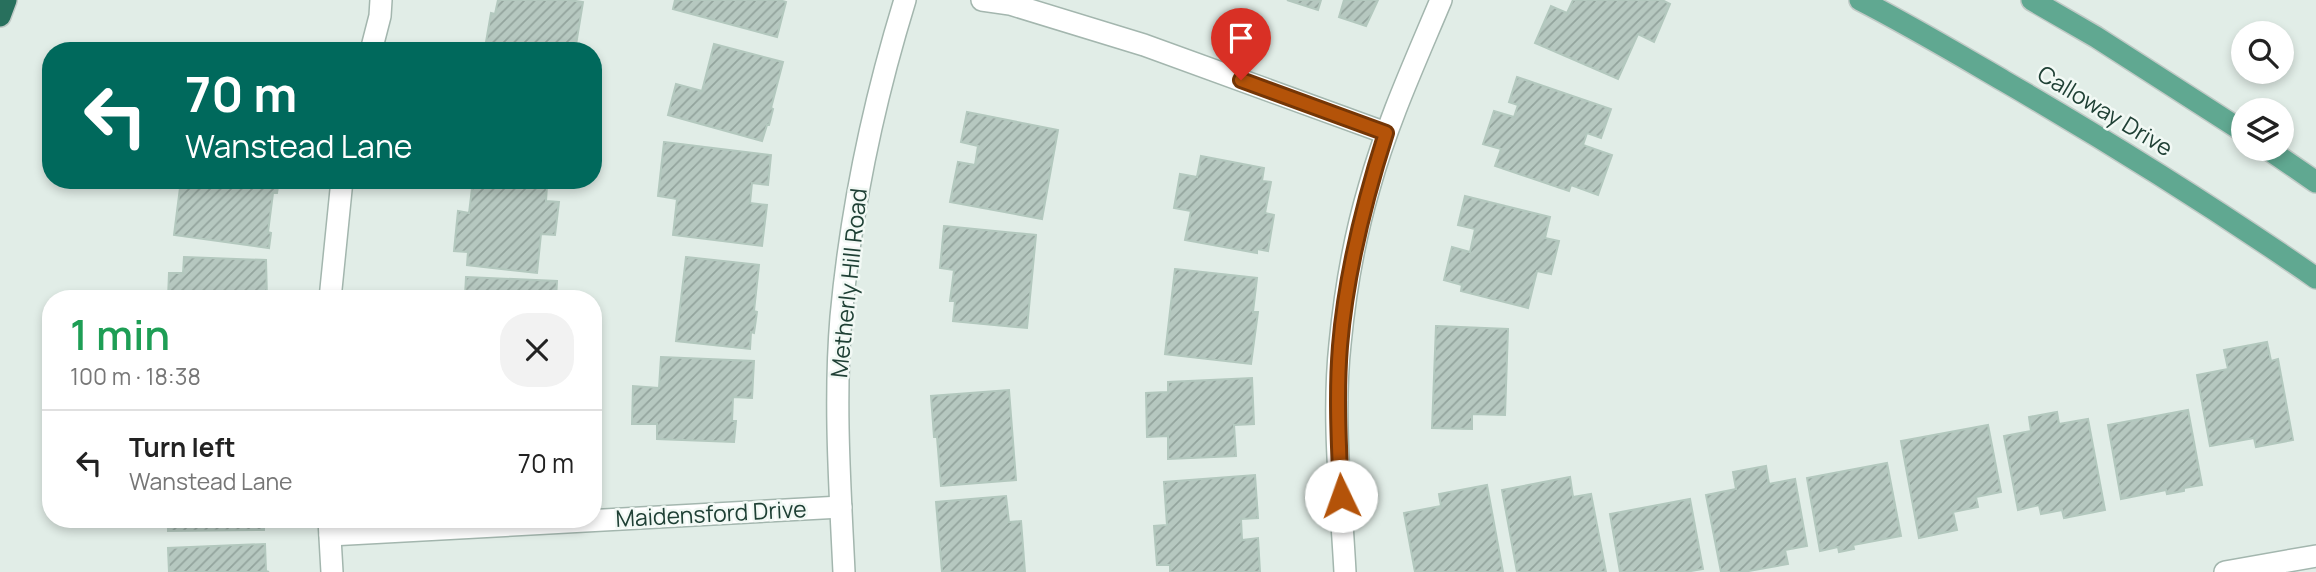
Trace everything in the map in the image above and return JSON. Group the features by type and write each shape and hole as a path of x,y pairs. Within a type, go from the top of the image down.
{"highway":[{"path":"0,16 6,0"}],"main road":[{"name":"Calloway Drive","path":"1860,0 2106,139 2239,224 2316,278"},
{"path":"2032,0 2096,37 2231,124"},
{"path":"2285,161 2316,182"}],"street":[{"path":"373,42 381,0"},
{"name":"Metherly Hill Road","path":"844,572 838,403 841,319 850,235 864,152 884,69 905,0"},
{"path":"982,0 1010,4 1144,46 1386,133"},
{"path":"1345,572 1337,419 1340,346 1352,259 1368,189 1386,133 1441,0"},
{"path":"331,290 341,189"},
{"name":"Maidensford Drive","path":"602,516 841,507"},
{"path":"329,528 332,572"},
{"path":"2224,572 2316,556"}],"building":[{"path":"498,0 583,2 576,42 486,42 491,13 495,14"},
{"path":"675,0 786,2 777,37 673,9"},
{"path":"1287,0 1321,0 1318,10"},
{"path":"1344,0 1378,0 1366,26 1339,17"},
{"path":"1573,0 1662,0 1670,4 1654,42 1638,34 1618,79 1535,43 1551,6 1567,13"},
{"path":"714,44 783,62 769,125 762,141 668,115 676,84 702,91"},
{"path":"1517,77 1611,109 1601,138 1587,133 1583,145 1612,155 1598,195 1571,185 1569,191 1495,166 1501,149 1483,144 1494,111 1514,117 1518,105 1509,102"},
{"path":"967,112 1058,130 1042,219 950,202 958,162 975,165 978,146 961,142"},
{"path":"664,142 771,155 768,185 752,183 750,203 767,205 762,246 673,235 677,199 658,196"},
{"path":"1201,156 1264,168 1262,181 1271,182 1265,213 1274,215 1268,251 1257,249 1257,253 1185,240 1191,211 1174,208 1180,174 1197,177"},
{"path":"180,189 278,189 277,193 273,193 268,232 271,233 269,248 174,235"},
{"path":"472,189 547,189 546,201 559,202 555,235 541,234 537,273 467,265 468,252 454,251 458,211 469,213"},
{"path":"1465,196 1550,217 1545,238 1559,241 1551,274 1537,271 1528,308 1461,291 1462,285 1444,280 1452,247 1470,252 1475,229 1458,225"},
{"path":"944,226 1036,235 1027,328 953,321 955,301 950,301 954,270 940,268"},
{"path":"184,257 266,260 267,290 168,290 169,273 183,273"},
{"path":"686,257 759,265 754,311 757,312 754,333 751,332 750,349 676,341"},
{"path":"1175,269 1257,278 1253,312 1258,312 1251,364 1165,354"},
{"path":"466,277 557,281 556,290 465,290"},
{"path":"1436,326 1508,329 1505,415 1472,414 1472,429 1432,428"},
{"path":"2267,342 2271,361 2278,359 2293,440 2256,447 2254,438 2210,446 2197,375 2228,369 2224,350"},
{"path":"661,357 754,361 752,398 733,397 732,421 736,421 734,442 657,439 657,424 632,424 633,386 659,388"},
{"path":"1252,378 1254,424 1234,425 1236,456 1168,459 1168,436 1147,437 1146,393 1168,392 1168,382"},
{"path":"1009,390 1016,480 941,486 931,396"},
{"path":"2188,410 2202,485 2167,494 2166,490 2121,499 2108,425"},
{"path":"2057,412 2059,424 2088,419 2105,510 2064,518 2062,510 2041,514 2039,505 2018,510 2004,436 2031,431 2029,417"},
{"path":"1988,425 2001,492 1976,497 1978,507 1953,512 1957,530 1919,538 1901,441"},
{"path":"1887,463 1901,536 1853,545 1854,549 1839,552 1838,547 1820,551 1807,478"},
{"path":"1766,466 1769,484 1795,479 1807,546 1785,550 1788,564 1743,572 1721,572 1706,495 1736,489 1733,472"},
{"path":"1255,475 1258,518 1241,519 1242,540 1258,538 1260,572 1170,572 1170,565 1157,565 1154,526 1167,525 1164,482"},
{"path":"1570,477 1573,497 1591,494 1606,572 1517,572 1502,490"},
{"path":"1487,485 1503,572 1415,572 1404,513 1441,506 1439,494"},
{"path":"1006,496 1009,522 1021,521 1025,572 942,572 936,502"},
{"path":"1690,499 1703,569 1685,572 1620,572 1610,514"},
{"path":"168,528 264,528 264,530 168,531"},
{"path":"265,544 266,571 269,572 169,572 168,548"}],"route":[{"path":"1241,80 1386,133 1368,189 1352,259 1340,346 1337,419 1341,496"}]}
